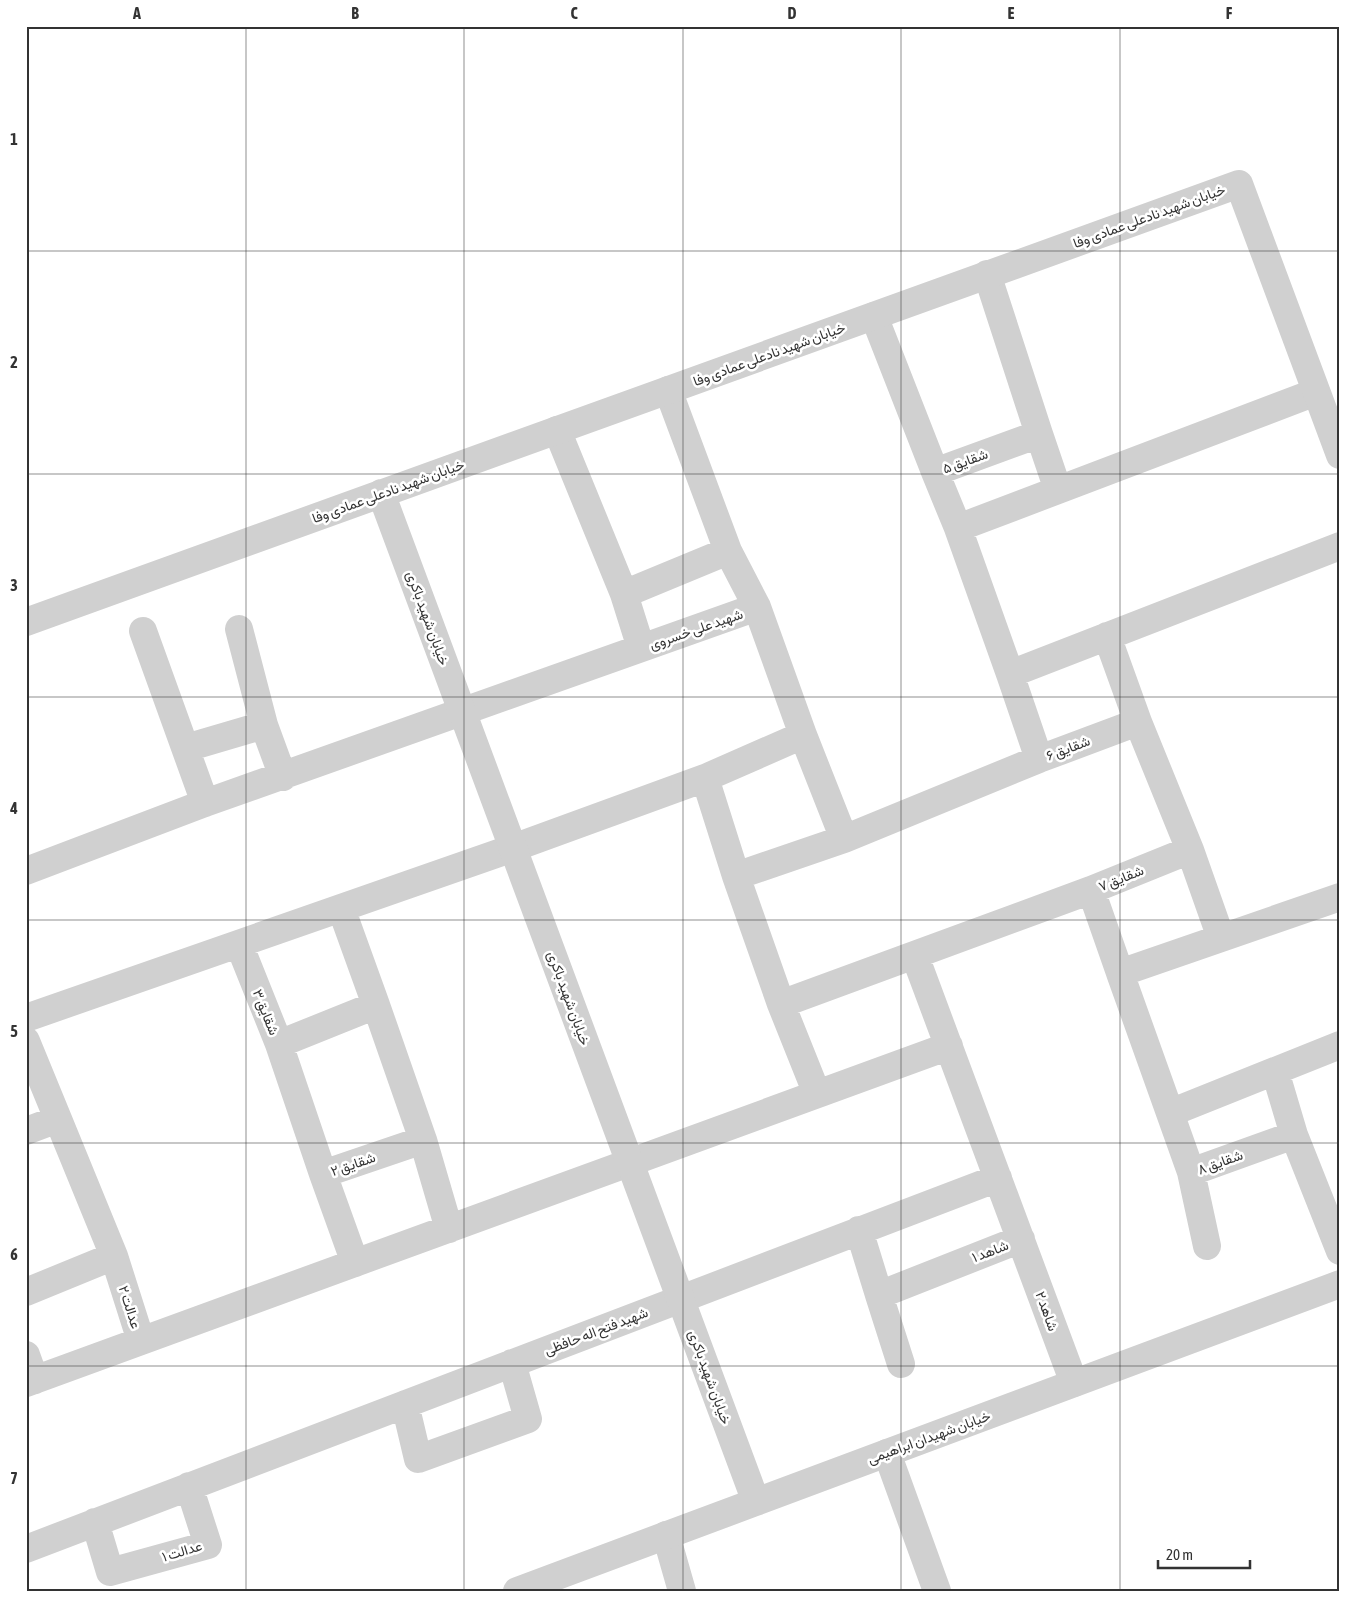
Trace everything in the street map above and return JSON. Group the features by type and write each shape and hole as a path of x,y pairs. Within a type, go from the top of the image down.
{"street":[{"name":"خیابان شهید نادعلی عمادی وفا","path":"26,622 1238,184 1340,455"},
{"path":"987,274 1038,434 1058,490"},
{"path":"874,316 935,472"},
{"name":"شهید علی خسروی","path":"26,871 205,803 283,777 462,711 757,607 728,551 668,390"},
{"path":"958,528 1316,392"},
{"name":"شهید علی خسروی","path":"557,430 624,594 641,648"},
{"name":"شقایق ۵","path":"1010,674 958,528 935,472 1038,434"},
{"name":"خیابان شهید باکری","path":"382,494 756,1502"},
{"path":"1010,674 1340,546"},
{"path":"624,594 728,551"},
{"path":"757,607 803,735 844,839"},
{"path":"238,629 264,725 283,777"},
{"path":"143,631 205,803"},
{"path":"1107,636 1138,722 1190,850 1221,938"},
{"name":"شقایق ۶","path":"1010,674 1039,759 1138,722"},
{"path":"186,748 264,725"},
{"path":"26,1018 513,848 705,778 803,735"},
{"path":"736,876 844,839 1039,759"},
{"path":"705,778 736,876 781,1004 817,1094"},
{"name":"شقایق ۷","path":"1170,1113 1091,890 1190,850"},
{"path":"781,1004 1091,890"},
{"path":"1120,973 1340,897"},
{"path":"341,908 423,1140 449,1229"},
{"name":"شقایق ۳","path":"239,944 280,1044 376,1005"},
{"name":"شاهد ۱","path":"879,1294 1021,1239 915,956"},
{"name":"عدالت ۲","path":"26,1041 114,1256 141,1341 29,1373"},
{"path":"280,1044 323,1174"},
{"path":"141,1341 949,1046"},
{"path":"1170,1113 1340,1046"},
{"path":"1274,1071 1294,1135 1340,1251"},
{"name":"شقایق ۸","path":"1170,1113 1191,1172 1294,1135"},
{"path":"26,1131 58,1119"},
{"name":"شقایق ۲","path":"355,1263 323,1174 423,1140"},
{"path":"1191,1172 1207,1246"},
{"path":"681,1299 998,1178"},
{"path":"859,1230 900,1364"},
{"name":"شاهد ۲","path":"1021,1239 1074,1383"},
{"path":"26,1292 114,1256"},
{"name":"خیابان شهیدان ابراهیمی","path":"517,1591 1340,1284"},
{"name":"شهید فتح اله حافظی","path":"189,1486 681,1299"},
{"path":"405,1404 418,1459 528,1419 512,1363"},
{"path":"887,1453 937,1591"},
{"path":"26,1549 189,1486"},
{"name":"عدالت ۱","path":"95,1522 110,1572 208,1544 189,1486"},
{"path":"666,1535 682,1591"}]}
